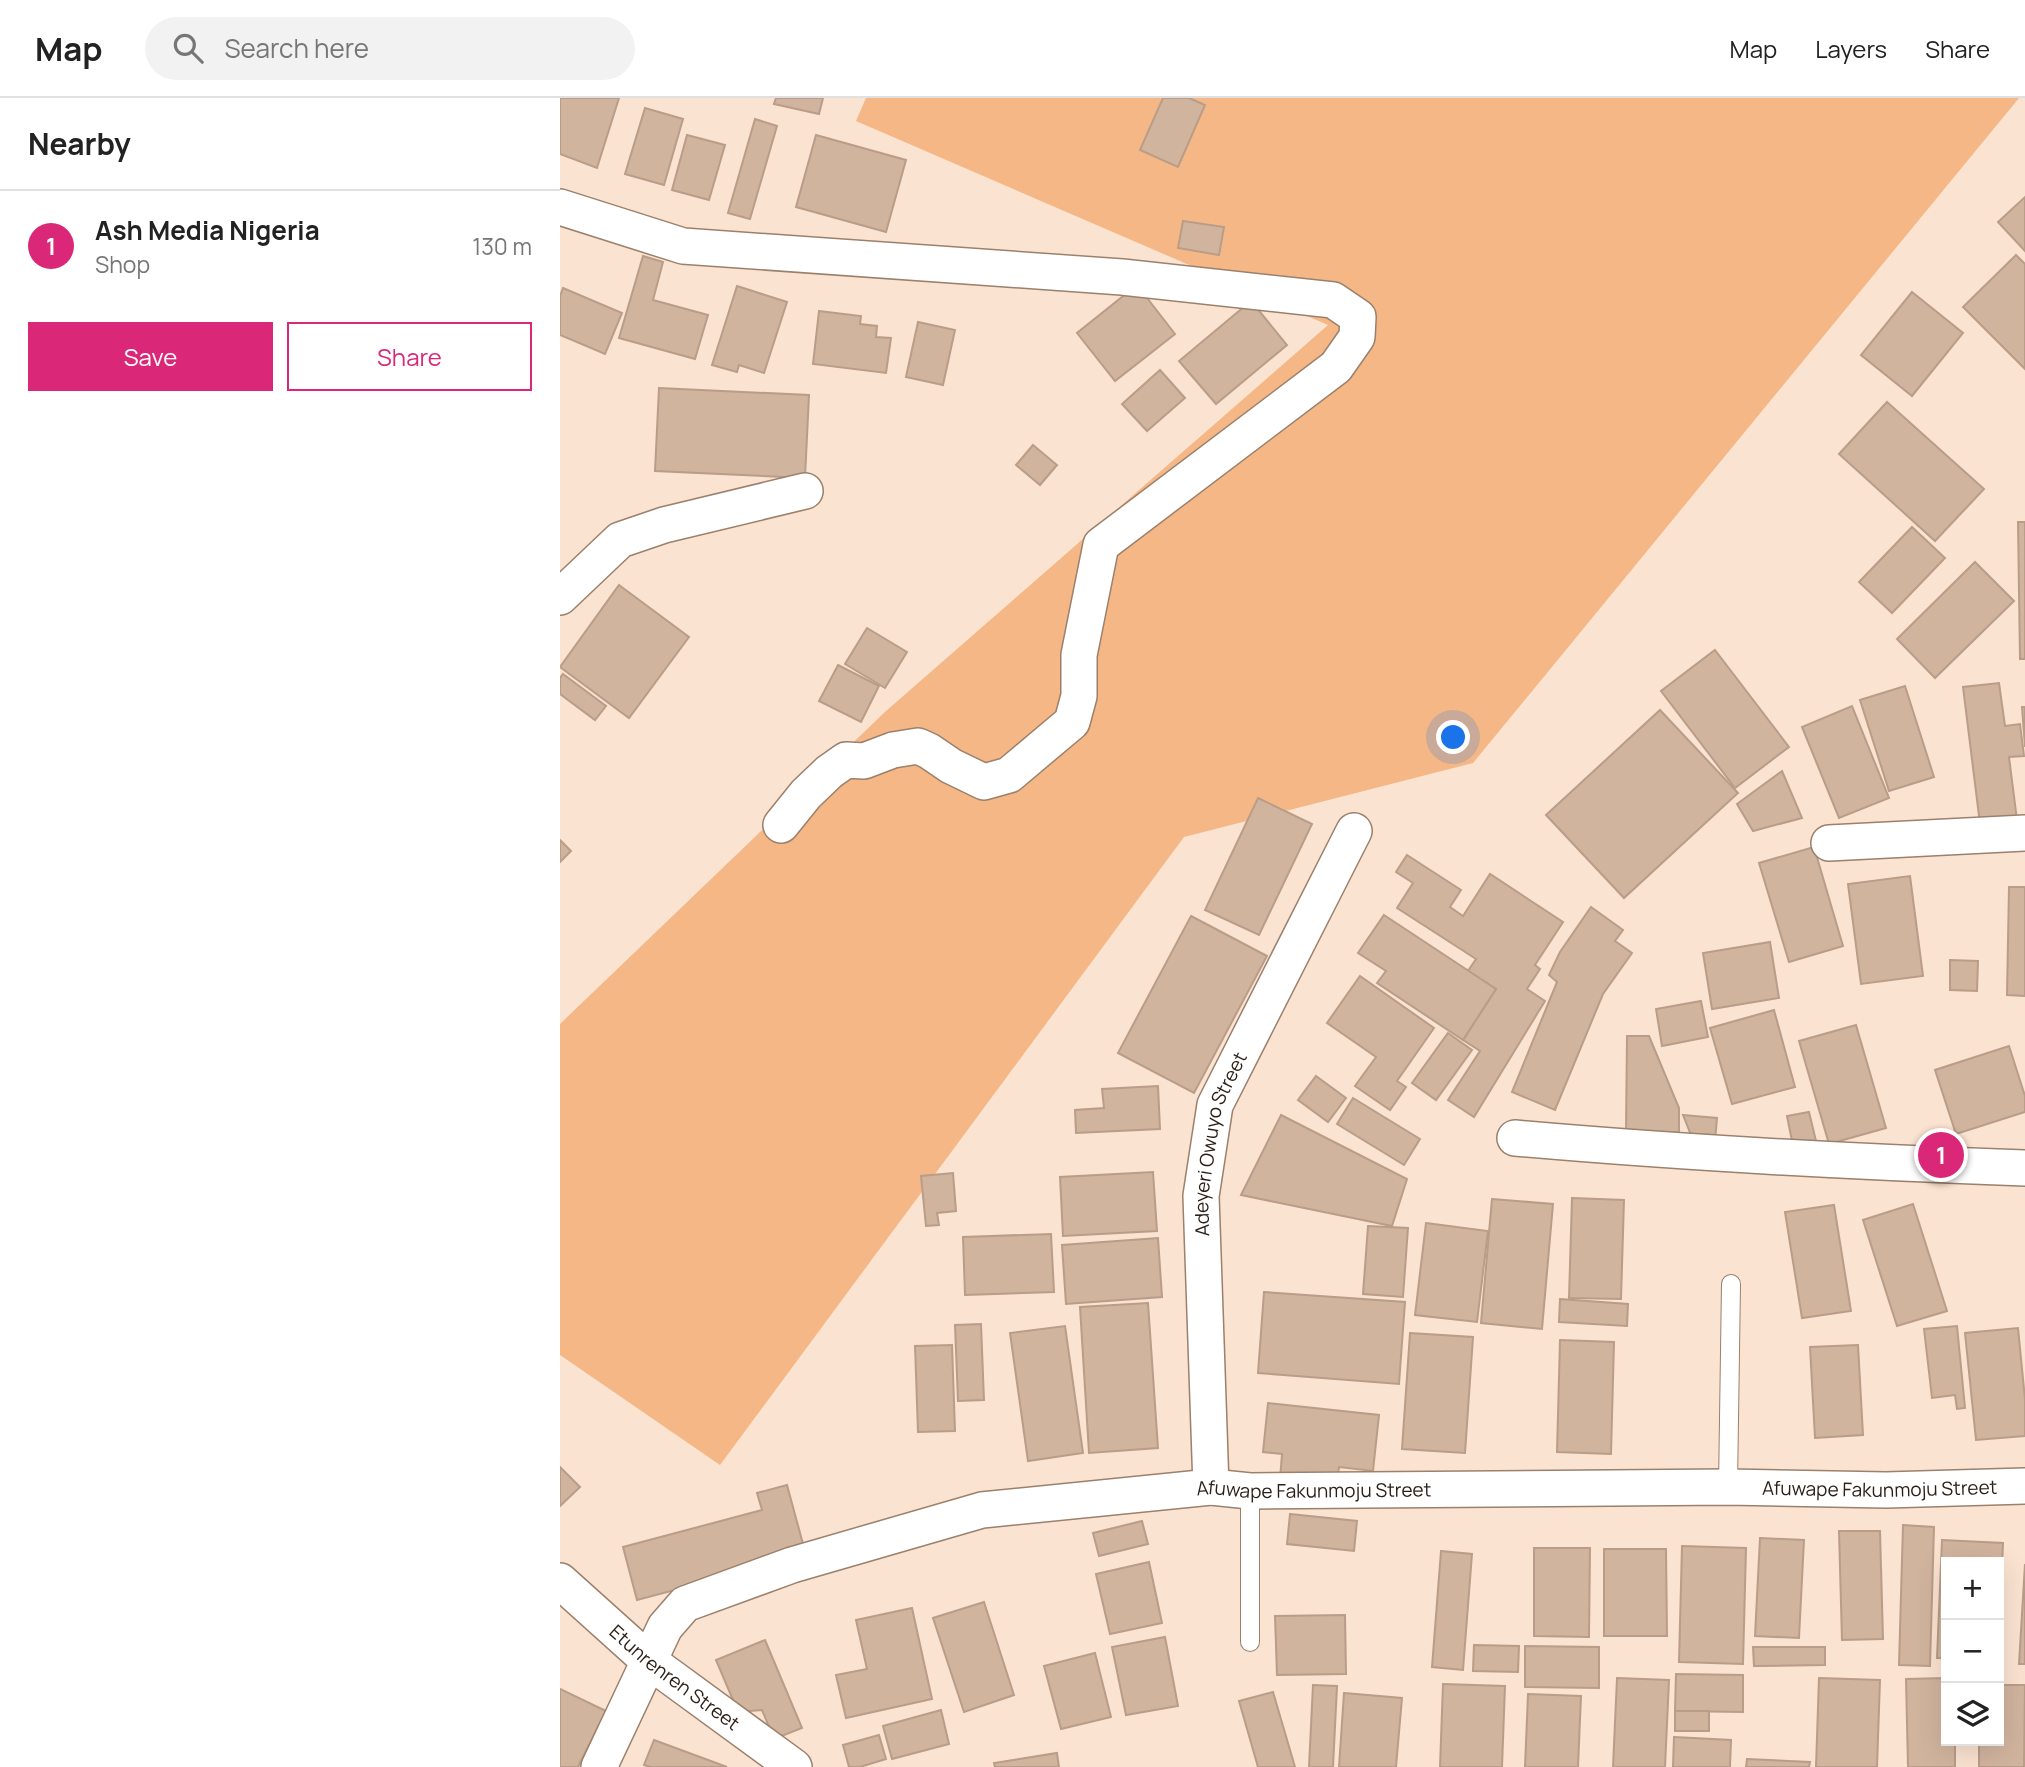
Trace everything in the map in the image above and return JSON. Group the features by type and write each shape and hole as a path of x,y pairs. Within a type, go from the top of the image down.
{"street":[{"path":"560,207 683,246 1122,277 1333,300 1358,317 1357,337 1336,367 1101,545 1079,655 1079,696 1072,722 1061,732 1009,775 984,782 918,746 892,750 864,761 846,760 806,794 781,825"},
{"path":"560,597 621,540 664,525 805,491"},
{"name":"Adeyeri Owuyo Street","path":"1211,1487 1201,1196 1214,1105 1354,831"},
{"path":"1829,842 2025,833"},
{"path":"1515,1138 1791,1159 2025,1168"},
{"name":"Afuwape Fakunmoju Street","path":"599,1767 665,1627 685,1604 792,1565 982,1510 1211,1487 1250,1490 1728,1487 1886,1490 2025,1486"},
{"name":"Etunrenren Street","path":"560,1581 649,1661 794,1767"}],"lane":[{"path":"1728,1487 1731,1284"},
{"path":"1250,1490 1250,1642"}],"shaded area":[{"path":"866,98 2019,98 1473,763 1184,837 720,1465 560,1355 560,1024 886,711 1328,325 856,121"}],"building":[{"path":"560,98 619,98 597,168 560,154"},
{"path":"776,98 823,98 819,114 774,104"},
{"path":"1163,98 1189,98 1205,105 1178,167 1140,150"},
{"path":"645,108 683,119 664,185 625,174"},
{"path":"755,119 777,126 750,219 728,213"},
{"path":"687,135 725,145 709,200 672,190"},
{"path":"816,135 906,160 886,232 796,207"},
{"path":"2025,197 2025,251 1998,222"},
{"path":"1183,221 1224,227 1219,255 1178,248"},
{"path":"2016,255 2025,264 2025,369 1963,307"},
{"path":"643,256 663,262 653,300 708,315 695,359 619,338"},
{"path":"1137,285 1175,334 1115,381 1077,333"},
{"path":"737,286 787,302 764,373 739,365 737,372 712,365"},
{"path":"563,288 622,313 605,354 560,335 560,296"},
{"path":"1912,292 1963,333 1912,396 1861,355"},
{"path":"1251,301 1287,345 1216,404 1179,361"},
{"path":"819,311 861,316 860,324 877,326 876,337 891,338 886,373 813,364"},
{"path":"918,322 955,330 943,385 906,377"},
{"path":"1160,370 1185,398 1147,431 1122,404"},
{"path":"659,388 809,395 805,478 655,471"},
{"path":"1887,402 1984,489 1935,541 1839,454"},
{"path":"1033,445 1057,465 1040,485 1016,465"},
{"path":"2018,522 2025,522 2025,659 2020,659"},
{"path":"1912,527 1945,558 1892,613 1859,582"},
{"path":"1975,562 2014,601 1935,678 1897,639"},
{"path":"619,585 689,637 629,718 560,667"},
{"path":"867,628 907,652 885,688 845,664"},
{"path":"1715,650 1789,747 1735,788 1661,691"},
{"path":"838,665 879,686 861,722 819,701"},
{"path":"563,674 606,706 595,720 560,694 560,678"},
{"path":"1999,683 2005,726 2020,724 2024,756 2009,757 2017,820 1980,824 1963,687"},
{"path":"1905,686 1934,777 1889,791 1860,700"},
{"path":"1852,706 1889,798 1839,818 1802,727"},
{"path":"2022,707 2025,707 2025,747"},
{"path":"1660,710 1738,793 1624,898 1546,815"},
{"path":"1782,771 1802,818 1753,831 1737,804"},
{"path":"1258,798 1312,824 1259,935 1205,910"},
{"path":"560,840 571,851 560,862"},
{"path":"1814,847 1843,946 1789,962 1759,863"},
{"path":"1407,855 1461,890 1450,907 1463,916 1490,874 1563,922 1535,965 1540,969 1527,989 1545,1001 1474,1117 1448,1100 1480,1051 1463,1040 1496,989 1468,971 1476,959 1397,908 1413,883 1396,872"},
{"path":"1910,876 1923,976 1861,984 1848,884"},
{"path":"2009,887 2025,887 2025,996 2007,995"},
{"path":"1591,907 1623,930 1615,941 1632,953 1603,994 1555,1110 1512,1092 1557,982 1549,975 1560,952"},
{"path":"1384,915 1496,989 1463,1040 1377,983 1386,971 1358,953"},
{"path":"1191,916 1267,956 1194,1093 1118,1053"},
{"path":"1770,942 1779,998 1712,1009 1703,953"},
{"path":"1950,960 1978,961 1977,991 1950,990"},
{"path":"1360,976 1434,1028 1397,1081 1406,1087 1390,1110 1355,1086 1376,1057 1327,1023"},
{"path":"1701,1001 1708,1037 1662,1046 1656,1009"},
{"path":"1774,1010 1795,1087 1732,1104 1710,1028"},
{"path":"1856,1025 1886,1128 1829,1144 1799,1041"},
{"path":"1448,1033 1472,1050 1436,1100 1412,1083"},
{"path":"1627,1036 1649,1036 1679,1108 1679,1133 1626,1132"},
{"path":"2009,1046 2025,1096 2025,1112 1956,1134 1935,1070"},
{"path":"1316,1076 1346,1098 1328,1122 1298,1100"},
{"path":"1158,1086 1160,1129 1076,1133 1075,1110 1104,1108 1102,1089"},
{"path":"1353,1098 1420,1139 1404,1165 1337,1124"},
{"path":"1809,1112 1816,1141 1793,1146 1787,1116"},
{"path":"1281,1115 1407,1179 1392,1226 1241,1195"},
{"path":"1683,1115 1717,1118 1715,1141 1693,1140"},
{"path":"1153,1172 1157,1231 1063,1236 1060,1177"},
{"path":"953,1173 956,1211 937,1213 939,1225 926,1226 921,1176"},
{"path":"1572,1198 1624,1200 1621,1299 1569,1298"},
{"path":"1492,1199 1553,1204 1542,1329 1481,1323"},
{"path":"1913,1204 1947,1311 1897,1326 1863,1220"},
{"path":"1834,1205 1851,1311 1802,1318 1785,1212"},
{"path":"1426,1223 1488,1231 1477,1322 1415,1315"},
{"path":"1368,1226 1408,1228 1403,1297 1363,1294"},
{"path":"1051,1234 1054,1292 965,1295 963,1237"},
{"path":"1158,1238 1162,1297 1066,1304 1062,1245"},
{"path":"1264,1292 1405,1302 1399,1384 1258,1373"},
{"path":"1560,1299 1628,1304 1627,1326 1559,1322"},
{"path":"1148,1303 1158,1448 1089,1453 1080,1307"},
{"path":"981,1324 984,1400 958,1401 955,1325"},
{"path":"1065,1326 1083,1453 1028,1461 1010,1333"},
{"path":"1957,1326 1965,1408 1957,1409 1955,1395 1932,1398 1924,1329"},
{"path":"2018,1328 2025,1399 2025,1436 1976,1440 1965,1333"},
{"path":"1410,1333 1473,1337 1465,1453 1402,1449"},
{"path":"1560,1340 1614,1342 1611,1454 1557,1452"},
{"path":"952,1345 955,1431 918,1432 915,1346"},
{"path":"1858,1345 1863,1435 1815,1438 1810,1347"},
{"path":"1268,1403 1379,1415 1373,1471 1339,1467 1337,1485 1280,1479 1282,1454 1263,1452"},
{"path":"560,1467 580,1487 560,1506"},
{"path":"787,1485 806,1555 637,1600 623,1547 762,1510 757,1493"},
{"path":"1290,1514 1357,1521 1354,1551 1287,1544"},
{"path":"1142,1521 1148,1544 1099,1556 1093,1533"},
{"path":"1903,1525 1934,1527 1930,1666 1899,1665"},
{"path":"1839,1531 1880,1531 1883,1639 1842,1640"},
{"path":"1760,1538 1804,1540 1799,1638 1755,1636"},
{"path":"1942,1540 2003,1543 2002,1557 1941,1557"},
{"path":"1682,1546 1746,1548 1743,1664 1679,1662"},
{"path":"1534,1548 1590,1548 1589,1637 1534,1636"},
{"path":"1604,1549 1666,1549 1667,1636 1604,1636"},
{"path":"1441,1551 1472,1554 1463,1670 1432,1667"},
{"path":"1149,1562 1162,1623 1110,1634 1096,1574"},
{"path":"1941,1564 1941,1658 1937,1658"},
{"path":"2025,1564 2025,1664 2019,1664"},
{"path":"984,1602 1014,1695 964,1712 933,1618"},
{"path":"912,1608 932,1699 846,1718 836,1675 867,1669 856,1620"},
{"path":"1345,1615 1346,1674 1277,1675 1275,1616"},
{"path":"1165,1637 1178,1706 1126,1715 1112,1647"},
{"path":"765,1640 802,1728 774,1739 762,1710 738,1712 716,1660"},
{"path":"1474,1645 1519,1646 1518,1672 1473,1671"},
{"path":"1525,1646 1599,1647 1599,1688 1525,1687"},
{"path":"1753,1647 1825,1647 1825,1665 1754,1666"},
{"path":"1095,1653 1111,1717 1061,1729 1044,1666"},
{"path":"1676,1674 1743,1675 1743,1712 1675,1711"},
{"path":"1617,1678 1669,1680 1665,1767 1613,1767"},
{"path":"1819,1678 1880,1680 1877,1767 1816,1767"},
{"path":"1941,1678 1941,1746 1955,1746 1955,1767 1908,1767 1906,1679"},
{"path":"1443,1684 1505,1686 1502,1767 1440,1767"},
{"path":"1313,1685 1337,1686 1333,1767 1309,1767"},
{"path":"2004,1685 2025,1685 2024,1767 1979,1767 1979,1746 2004,1746"},
{"path":"560,1689 606,1711 578,1767 560,1767"},
{"path":"1273,1692 1295,1767 1258,1767 1239,1701"},
{"path":"1344,1693 1402,1698 1396,1767 1339,1767"},
{"path":"1528,1694 1581,1696 1578,1767 1525,1767"},
{"path":"941,1710 949,1744 892,1759 883,1726"},
{"path":"1675,1711 1709,1711 1709,1731 1675,1731"},
{"path":"879,1735 886,1759 860,1767 849,1767 843,1745"},
{"path":"1674,1737 1731,1740 1730,1767 1673,1767"},
{"path":"654,1740 727,1767 644,1765"},
{"path":"1057,1753 1059,1767 995,1767 994,1763"},
{"path":"1747,1759 1810,1762 1809,1767 1746,1767"}],"place":[{"name":"Ash Media Nigeria","path":"1941,1155"}]}
